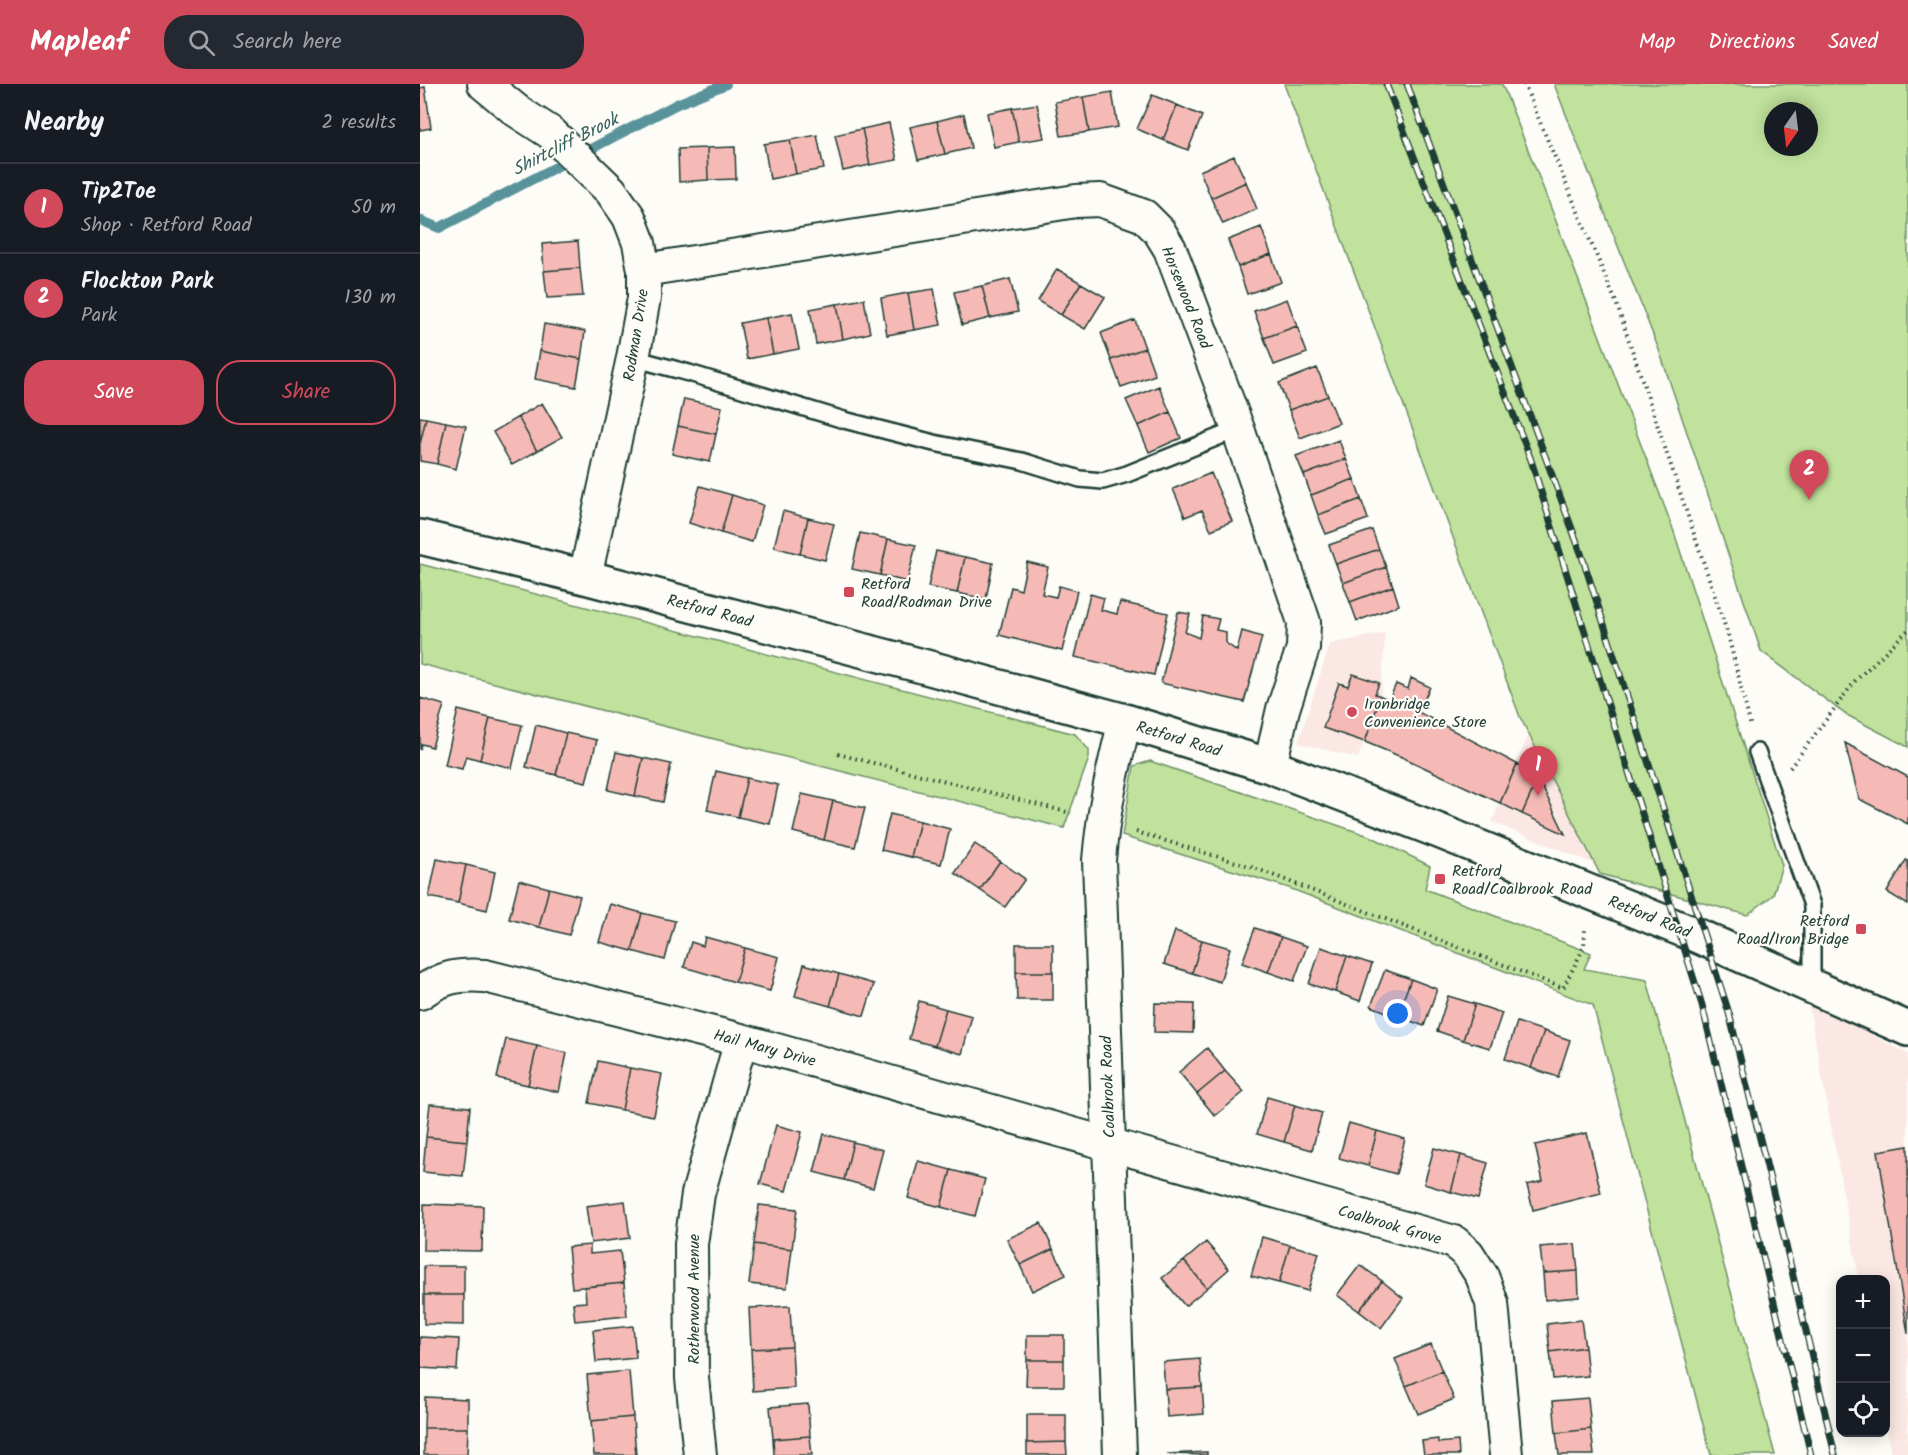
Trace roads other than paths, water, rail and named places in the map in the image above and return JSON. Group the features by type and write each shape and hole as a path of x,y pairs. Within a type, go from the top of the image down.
{"main road":[{"name":"Retford Road","path":"420,537 585,577 1125,721 1270,766 1691,933 1908,1029"}],"street":[{"name":"Rodman Drive","path":"484,84 517,111 551,133 611,191 629,217 639,243 644,270 644,298 585,577"},
{"name":"Horsewood Road","path":"644,270 1064,203 1100,200 1144,216 1159,231 1170,249 1238,429 1304,622 1303,648 1283,709 1270,766"},
{"name":"Coalbrook Road","path":"1120,1455 1099,860 1108,785 1125,721"},
{"name":"Hail Mary Drive","path":"420,993 437,981 462,974 485,976 741,1040 1110,1145"},
{"name":"Rotherwood Avenue","path":"700,1455 692,1378 690,1244 698,1194 741,1040"},
{"name":"Coalbrook Grove","path":"1110,1145 1454,1242 1468,1254 1482,1276 1492,1303 1506,1455"}],"lane":[{"path":"633,358 853,423 1022,461 1080,479 1103,481 1127,474 1238,429"},
{"path":"1757,752 1812,905 1812,985"}],"waterway":[{"name":"Shirtcliff Brook","path":"420,220 439,228 677,104 726,84"}],"railway":[{"path":"1386,84 1531,460 1702,1005 1811,1455"},
{"path":"1407,84 1581,553 1729,1013 1835,1455"}],"place":[{"name":"Flockton Park","path":"1809,500"},
{"name":"Retford Road/Rodman Drive","path":"849,592"},
{"name":"Ironbridge Convenience Store","path":"1352,712"},
{"name":"Tip2Toe","path":"1538,796"},
{"name":"Retford Road/Coalbrook Road","path":"1440,879"},
{"name":"Retford Road/Iron Bridge","path":"1861,929"}]}
